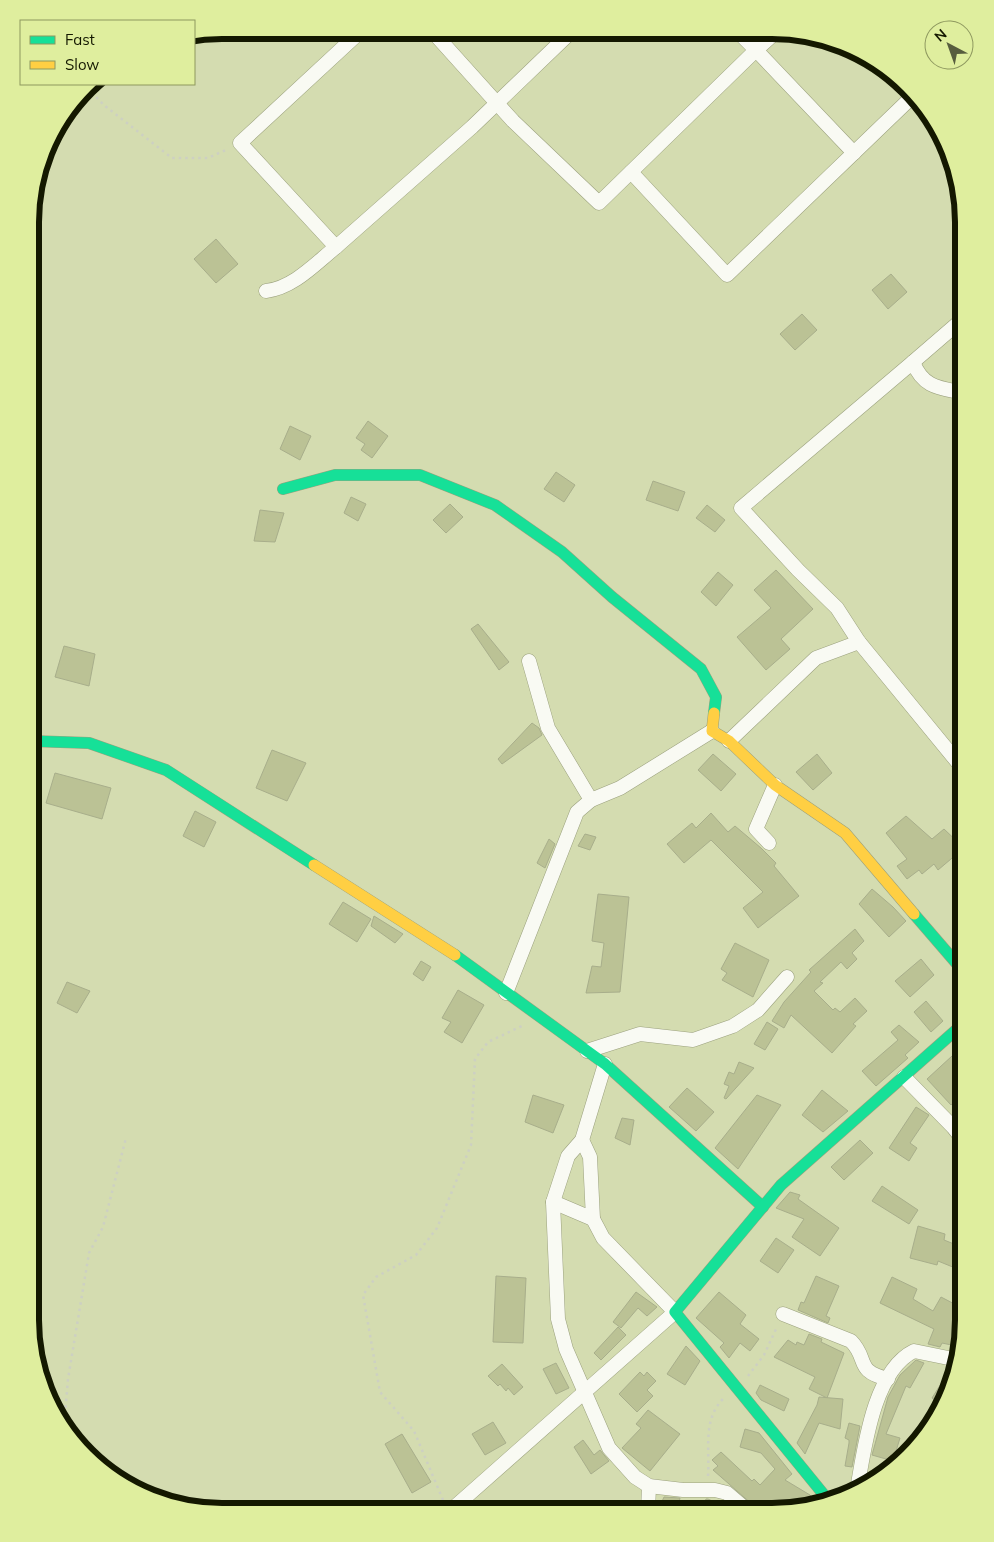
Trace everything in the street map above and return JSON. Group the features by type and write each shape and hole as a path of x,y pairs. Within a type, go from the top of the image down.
{"street":[{"path":"336,247 240,143 352,39"},
{"path":"439,39 497,103 599,203 768,39"},
{"path":"266,291 276,290 290,283 336,247 497,103 564,39"},
{"path":"745,39 854,153"},
{"path":"631,172 727,275 909,100"},
{"path":"955,326 742,508 798,570 837,608 859,642 955,759"},
{"path":"913,362 918,375 933,387 955,391"},
{"path":"283,488 334,474 420,474 495,506 562,552 612,597 701,669 716,697 712,731"},
{"path":"729,741 816,658 859,642"},
{"path":"528,661 548,728 592,800"},
{"path":"712,731 729,741 775,785 845,833 955,961"},
{"path":"506,993 578,812 592,800 620,788 712,731"},
{"path":"39,741 89,743 166,770 445,948 605,1064 763,1207"},
{"path":"769,843 756,829 775,785"},
{"path":"587,1051 640,1034 693,1040 733,1026 758,1010 786,976"},
{"path":"452,1503 583,1393 675,1312 781,1186 955,1031"},
{"path":"605,1064 582,1140 568,1156 553,1202 558,1319 566,1349 583,1393 609,1448 635,1476 649,1486 726,1492 739,1503"},
{"path":"904,1077 955,1128"},
{"path":"582,1140 590,1157 593,1218 603,1238 675,1312 825,1496"},
{"path":"553,1202 593,1218"},
{"path":"783,1314 851,1341 859,1349 863,1366 876,1376 888,1379"},
{"path":"858,1482 864,1440 881,1390 888,1379 903,1360 914,1351 951,1359"},
{"path":"648,1503 649,1486"}],"path":[{"path":"92,93 105,106 172,158 208,158 240,143"},
{"path":"445,1503 414,1431 380,1392 363,1295 376,1277 416,1255 438,1228 471,1145 474,1060 488,1042 540,1017"},
{"path":"65,1415 68,1379 89,1253 103,1226 126,1138"}],"building":[{"path":"216,239 238,264 216,283 194,259"},
{"path":"891,274 907,292 888,309 872,290"},
{"path":"802,314 817,330 795,350 780,334"},
{"path":"368,421 388,436 372,458 361,450 365,444 356,438"},
{"path":"290,426 311,436 300,460 280,449"},
{"path":"556,472 575,485 564,502 544,489"},
{"path":"653,481 685,492 678,511 646,500"},
{"path":"351,497 366,504 358,521 344,513"},
{"path":"450,504 463,517 446,533 433,520"},
{"path":"707,505 725,520 715,532 696,518"},
{"path":"260,510 284,513 275,542 254,541"},
{"path":"776,570 813,609 781,639 790,649 766,670 737,637 771,608 754,590"},
{"path":"718,572 733,585 716,606 701,592"},
{"path":"478,624 509,662 499,670 471,629"},
{"path":"64,646 95,654 89,686 55,677"},
{"path":"532,723 539,728 542,735 502,764 498,759"},
{"path":"272,750 306,763 287,801 256,788"},
{"path":"713,754 736,774 721,791 698,770"},
{"path":"817,754 832,773 813,790 796,772"},
{"path":"55,773 111,788 102,819 46,803"},
{"path":"195,811 216,822 204,847 183,836"},
{"path":"711,813 728,832 735,826 761,848 776,863 774,866 799,896 758,928 743,908 763,892 711,840 684,863 667,844 692,823 696,828"},
{"path":"906,816 932,839 944,829 955,839 955,856 938,870 934,864 922,874 919,870 907,879 897,866 907,859 886,833"},
{"path":"585,834 596,837 590,850 578,846"},
{"path":"549,839 555,844 545,868 537,863"},
{"path":"872,889 906,921 889,937 859,904"},
{"path":"598,894 629,897 620,992 586,993 592,966 601,967 604,943 592,941"},
{"path":"343,902 371,919 357,942 329,924"},
{"path":"374,916 403,934 395,943 371,926"},
{"path":"855,929 864,941 852,953 857,959 847,969 841,962 820,982 823,983 814,991 833,1010 835,1008 840,1012 855,998 867,1011 853,1024 856,1026 832,1053 791,1015 784,1028 772,1021 784,1002 811,972 809,970"},
{"path":"735,943 769,960 753,997 722,980 727,973 721,969"},
{"path":"921,959 934,975 910,997 895,981"},
{"path":"421,961 431,967 423,981 413,974"},
{"path":"67,982 90,991 77,1013 57,1003"},
{"path":"458,990 484,1005 462,1043 444,1032 451,1022 442,1018"},
{"path":"926,1001 943,1021 931,1032 914,1012"},
{"path":"767,1022 778,1029 765,1050 754,1044"},
{"path":"899,1025 919,1042 905,1055 908,1058 876,1086 862,1071 898,1040 891,1032"},
{"path":"952,1056 955,1059 955,1101 951,1105 927,1079"},
{"path":"739,1062 754,1068 726,1099 724,1098 729,1086 724,1084 729,1072 734,1074"},
{"path":"687,1088 714,1112 696,1131 669,1107"},
{"path":"822,1090 848,1111 823,1132 802,1115"},
{"path":"533,1095 564,1105 553,1133 525,1122"},
{"path":"757,1095 781,1105 738,1169 715,1148"},
{"path":"916,1107 929,1115 910,1143 917,1148 909,1161 889,1148"},
{"path":"622,1118 634,1120 630,1145 615,1138"},
{"path":"860,1140 873,1153 844,1180 831,1167"},
{"path":"882,1186 918,1210 909,1224 872,1201"},
{"path":"790,1192 800,1195 798,1199 839,1228 820,1256 792,1237 804,1219 776,1208"},
{"path":"918,1226 945,1234 944,1240 955,1244 955,1268 938,1261 937,1265 910,1258"},
{"path":"776,1238 794,1250 778,1273 760,1261"},
{"path":"496,1276 526,1278 523,1343 493,1342"},
{"path":"816,1276 839,1286 826,1316 830,1318 828,1323 798,1310 801,1302 804,1303"},
{"path":"892,1277 917,1289 913,1299 933,1311 941,1297 955,1304 954,1345 942,1343 940,1347 928,1344 934,1329 880,1303"},
{"path":"636,1292 657,1307 647,1316 638,1308 621,1328 613,1322"},
{"path":"719,1292 746,1315 740,1324 759,1339 750,1351 740,1343 729,1358 720,1347 724,1343 696,1318"},
{"path":"618,1327 626,1335 601,1360 594,1353"},
{"path":"809,1334 822,1339 821,1342 844,1353 827,1398 809,1389 815,1377 774,1357 788,1340 796,1345 797,1342 804,1345"},
{"path":"686,1346 700,1361 685,1385 667,1374"},
{"path":"916,1360 924,1363 910,1388 906,1386 886,1434 900,1438 894,1457 890,1460 872,1455 888,1397 900,1375"},
{"path":"556,1363 569,1388 556,1394 543,1369"},
{"path":"502,1364 523,1387 514,1395 508,1388 506,1391 500,1384 498,1386 488,1376"},
{"path":"640,1372 644,1376 647,1372 656,1381 647,1390 653,1396 637,1412 619,1394"},
{"path":"947,1374 936,1401 932,1398"},
{"path":"760,1385 789,1399 784,1411 761,1400 756,1393"},
{"path":"819,1397 843,1399 840,1429 819,1423 805,1454 797,1443 817,1405"},
{"path":"648,1410 680,1434 650,1471 622,1448 641,1428 636,1424"},
{"path":"493,1422 506,1443 485,1455 472,1434"},
{"path":"849,1423 860,1426 852,1467 845,1466 849,1440 845,1438"},
{"path":"745,1429 759,1433 792,1474 785,1480 810,1495 813,1499 784,1503 751,1503 713,1470 718,1466 712,1460 721,1452 752,1481 754,1479 760,1485 775,1469 761,1453 740,1447"},
{"path":"402,1434 431,1482 412,1493 385,1444"},
{"path":"583,1440 594,1455 600,1450 609,1461 591,1474 574,1447"},
{"path":"664,1497 680,1498 679,1503 661,1503"},
{"path":"708,1499 716,1503 704,1503"}],"traffic: fast":[{"path":"283,489 335,475 420,475 495,505 562,552 612,597 701,669 716,697 714,713"},
{"path":"39,741 89,743 166,770 314,865"},
{"path":"914,914 955,962"},
{"path":"455,955 605,1064 763,1207"},
{"path":"825,1496 675,1312 781,1185 955,1031"}],"traffic: slow":[{"path":"714,713 712,731 729,741 775,785 845,833 914,914"},
{"path":"314,865 455,955"}]}
